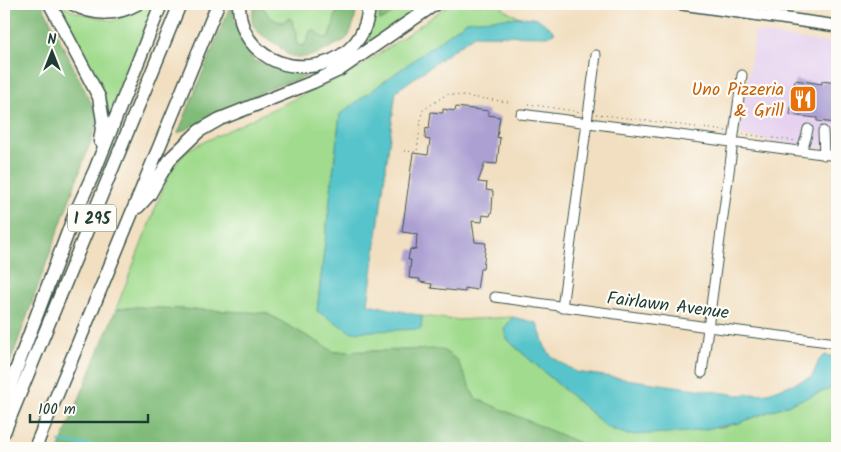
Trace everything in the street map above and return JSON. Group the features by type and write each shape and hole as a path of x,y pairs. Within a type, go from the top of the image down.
{"highway":[{"path":"4,402 81,197 102,131 102,109 93,83 50,4"},
{"path":"74,4 88,10 106,13 120,11 137,4"},
{"path":"81,197 95,170 161,4"},
{"name":"I 295","path":"4,432 180,4"},
{"name":"I 295","path":"35,448 218,4"},
{"path":"239,4 240,17 244,29 257,48 276,61 287,65 306,67 334,60 354,43 364,26 369,4"},
{"path":"131,214 150,194 171,158 199,131 220,119 339,70 435,4"}],"main road":[{"path":"682,4 837,26"}],"street":[{"path":"562,308 596,55"},
{"path":"702,373 742,75"},
{"path":"521,114 733,142 800,146 824,155 837,156"},
{"path":"800,146 806,138 808,129"},
{"path":"823,131 824,155"},
{"name":"Fairlawn Avenue","path":"495,298 837,343"}],"path":[{"path":"404,151 416,152 422,112 447,94 516,103"},
{"path":"528,104 582,112"},
{"path":"594,114 727,132"},
{"path":"741,134 800,146"}],"shaded area":[{"path":"755,32 837,45 837,151 741,136 740,132"}],"green space":[{"path":"4,4 42,4 99,119 4,379 4,252 8,230"},
{"path":"57,4 61,4 72,11 113,21 148,4 155,4 110,117 102,92"},
{"path":"231,4 235,23 254,61 307,77 275,86 178,133"},
{"path":"261,4 348,4 331,28 329,38 323,38 310,31 307,41 303,46 298,45 296,42 296,30 288,18 283,22 275,20"},
{"path":"261,4 270,16 279,22 283,22 288,18 291,19 296,30 296,42 298,45 303,46 307,41 310,31 313,29 323,38 329,38 337,11 345,8 348,4 358,4 353,26 347,38 312,56 300,57 287,54 260,33 253,25 252,19 255,5"},
{"path":"372,4 379,4 380,21 408,4 427,4 359,48 372,12"},
{"path":"379,4 408,4 380,21"},
{"path":"450,4 500,4 505,10 520,17 467,21 340,114 317,311 421,329 422,316 456,320 513,317 504,329 506,337 511,343 607,427 618,432 722,427 739,423 837,386 837,448 591,448 475,398 457,360 441,349 335,352 266,313 138,307 116,309 169,173 187,150 359,68"},
{"path":"4,79 8,230 4,252"},
{"path":"138,307 266,313 335,352 441,349 457,360 475,398 591,448 59,448 116,309"}],"water":[{"path":"520,17 537,18 555,32 548,36 474,35 396,91 368,304 422,316 421,329 351,332 317,311 340,114 467,21"},
{"path":"513,317 537,323 545,347 551,356 576,372 739,395 768,393 812,377 819,360 825,355 837,357 837,386 739,423 689,432 628,435 607,427 511,343 506,337 504,329"}],"building":[{"path":"795,80 822,84 822,81 837,83 837,123 817,121 817,118 790,115"},
{"path":"456,107 489,111 488,115 500,117 497,137 500,138 497,164 485,163 478,182 487,183 486,190 493,191 492,210 490,216 483,215 482,222 472,221 475,242 486,243 483,269 480,269 477,290 465,288 465,292 431,288 432,284 420,282 420,279 409,278 411,260 408,260 410,249 416,250 417,234 402,232 413,153 428,155 430,140 425,139 426,128 429,129 431,112 443,113 443,109 455,111"}],"waterway":[{"path":"59,442 128,448"}],"place":[{"name":"Uno Pizzeria & Grill","path":"803,99"}]}
